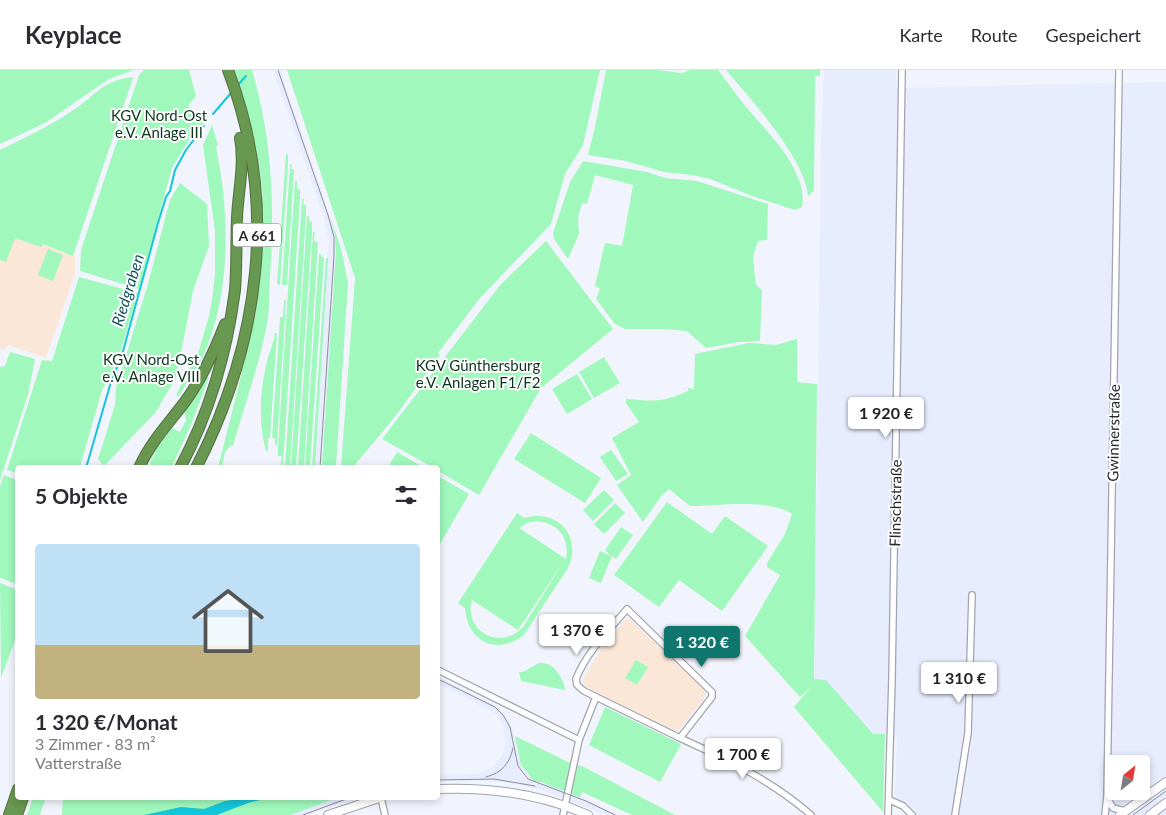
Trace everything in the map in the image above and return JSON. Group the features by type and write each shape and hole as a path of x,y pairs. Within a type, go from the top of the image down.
{"highway":[{"name":"A 661","path":"197,465 213,432 233,380 250,314 256,272 256,194 243,138 221,70"},
{"name":"A 661","path":"181,465 205,414 218,377 228,338 232,307 238,240 237,219 243,138 241,110 228,70"},
{"path":"141,465 153,444 200,379 216,348 232,307"},
{"path":"14,813 16,800"},
{"path":"14,813 22,800"}],"main road":[{"path":"1123,813 1164,785"},
{"path":"440,789 498,791 530,796 588,815"},
{"path":"328,815 374,800"},
{"path":"1150,815 1166,803"}],"street":[{"name":"Flinschstraße","path":"888,815 890,800 902,70"},
{"name":"Gwinnerstraße","path":"1108,755 1119,70"},
{"path":"955,815 968,733 972,594"},
{"path":"680,738 712,697 712,692 626,609 596,646 577,676 576,682 581,689 680,738 750,771 779,789 811,815"},
{"path":"440,671 579,740"},
{"path":"563,815 579,740 596,697"},
{"path":"381,800 385,815"},
{"path":"890,800 903,806 912,815"},
{"name":"Gwinnerstraße","path":"1105,815 1107,800"},
{"path":"1109,800 1113,808 1123,813"}],"shaded area":[{"path":"273,70 280,70 335,236 336,251 322,465 315,465 329,241 324,218"},
{"path":"824,70 896,70 896,88 1166,82 1166,815 915,815 895,794 897,736 873,734 826,680 814,679 821,144"},
{"path":"14,238 41,247 42,244 75,257 75,274 46,358 9,345 4,350 0,349 0,260 6,262"},
{"path":"629,618 706,691 706,696 678,731 586,687 583,683 583,679 600,650 626,619"},
{"path":"440,678 492,704 503,713 509,721 515,736 522,768 534,781 558,788 618,815 606,815 545,791 516,784 480,780 440,782 440,775 478,774 493,767 498,761 504,752 503,731 505,731 495,713 440,685"},
{"path":"331,800 348,800 307,815 291,815"}],"green space":[{"path":"0,70 134,70 109,79 45,123 0,144"},
{"name":"KGV Nord-Ost e.V. Anlage III","path":"144,70 189,70 196,96 188,106 205,122 191,137 172,168 139,289 80,271 81,250 139,75"},
{"path":"235,70 252,70 259,95 268,146 272,224 268,316 263,344 233,446 231,445 225,452 222,465 219,465 243,368 256,300 260,266 262,232 261,197 263,197 256,148 245,101"},
{"path":"287,70 600,70 583,145 565,174 551,224 480,298 438,353 440,355 394,418 355,465 341,465 355,278"},
{"path":"606,70 658,70 682,73 690,70 718,70 788,158 800,182 802,207 795,210 752,196 710,179 664,172 626,161 588,155"},
{"path":"726,70 820,70 820,76 815,76 814,191 808,196 805,181 787,147 762,112"},
{"path":"132,77 73,256 43,244 41,247 15,238 6,262 0,260 0,150 64,116 112,82"},
{"path":"212,125 218,145 216,147 225,221 226,247 221,297 205,351 178,397 176,395 199,350 212,300 215,274 215,231 203,145"},
{"path":"286,154 288,155 288,164 280,285 277,284"},
{"path":"583,161 647,172 665,178 697,181 768,204 767,240 758,241 753,257 756,285 762,290 760,341 739,342 706,348 687,331 625,329 615,324 596,299 600,289 595,286 605,243 622,246 633,185 595,175 587,204 582,203 578,218 579,234 568,259 554,239 553,233 570,182"},
{"path":"290,164 292,164 291,169 294,169 287,285 282,285"},
{"path":"295,181 297,181 297,189 300,189 300,199 283,465 281,465 282,456 278,456 278,447"},
{"name":"KGV Nord-Ost e.V. Anlage VIII","path":"180,183 207,204 209,246 193,291 176,378 155,413 103,465 98,459 115,405 116,388 148,284 170,200"},
{"path":"302,199 304,199 303,205 306,205 306,215 290,465 285,465"},
{"path":"307,216 309,216 309,221 312,222 312,232 296,465 291,465"},
{"path":"330,217 341,248 348,283 336,465 322,465 336,251 335,236"},
{"path":"313,232 315,232 314,241 318,242 304,465 298,465"},
{"name":"KGV Günthersburg e.V. Anlagen F1/F2","path":"546,241 613,329 541,388 479,495 440,472 440,465 428,465 382,439 501,284"},
{"path":"48,249 63,255 53,281 38,275"},
{"path":"319,254 321,254 324,258 310,465 305,465"},
{"path":"326,258 328,258 315,465 312,465"},
{"path":"79,277 138,293 121,350 110,377 102,390 81,465 15,465 15,472 7,470 42,360 52,361"},
{"path":"284,300 286,300 277,445 275,445 275,438 272,438 280,317 283,317"},
{"path":"275,333 277,333 270,438 268,438 268,451 266,451 261,418 261,395"},
{"path":"797,339 797,382 817,384 814,679 826,680 873,734 885,734 883,812 794,707 811,687 800,697 745,636 780,575 767,567 767,563 785,534 792,514 782,509 757,504 690,506 669,489 662,495 643,522 617,485 631,475 612,438 639,422 626,403 626,399 651,401 671,398 688,391 688,388 694,389 695,354 749,343 776,345"},
{"path":"10,352 35,359 28,395 0,480 0,367 5,366"},
{"path":"604,357 620,383 594,398 579,372"},
{"path":"577,374 592,399 567,414 552,389"},
{"path":"206,376 209,377 191,425 173,465 149,465 157,448 172,428 180,432 186,420 184,411"},
{"path":"531,433 601,478 585,503 514,459"},
{"path":"611,450 628,474 616,481 600,457"},
{"path":"397,452 420,465 389,465"},
{"path":"4,475 15,479 15,583 0,578 0,486"},
{"path":"440,477 469,494 440,544"},
{"path":"604,490 614,500 593,521 583,510"},
{"path":"667,502 712,534 725,516 768,546 722,611 679,580 659,607 614,575"},
{"path":"615,503 625,513 604,534 594,524"},
{"path":"517,513 524,518 547,517 564,527 572,545 572,556 568,568 524,635 504,644 494,645 485,642 471,630 465,608 458,603","holes":["536,521 551,525 561,532 566,544 566,559 519,528 527,523","564,561 523,627 514,634 504,637 495,637 478,629 473,621 471,611 472,600 518,630"]},
{"path":"621,527 633,535 616,559 612,556 601,583 589,578 600,551 611,556 605,550"},
{"path":"0,583 15,589 15,640 1,678"},
{"path":"636,660 648,667 637,685 625,678"},
{"path":"539,663 548,664 556,670 563,681 565,690 521,681 519,672 523,672"},
{"path":"605,707 681,744 660,782 589,745"},
{"path":"515,736 566,761 584,767 675,815 632,815 582,792 580,797 545,783 534,781 521,765"},
{"path":"32,800 45,800 41,815 27,815"},
{"path":"63,800 331,800 291,815 62,815"}],"water":[{"path":"261,800 217,815 144,815 181,807 204,809 225,801"}],"waterway":[{"name":"Riedgraben","path":"237,86 246,76"},
{"name":"Riedgraben","path":"213,114 231,93"},
{"name":"Riedgraben","path":"87,465 111,382 122,355 158,223 166,197 170,191 175,170 186,150 204,126"}],"tram line":[{"path":"278,70 334,237 320,465"},
{"path":"440,680 495,707 503,715 510,727 518,766 528,779 586,801 615,815"},
{"path":"486,777 497,773 504,767 510,758 513,748"},
{"path":"440,780 494,779 535,786"},
{"path":"1133,815 1166,791"},
{"path":"303,815 344,800"}]}
